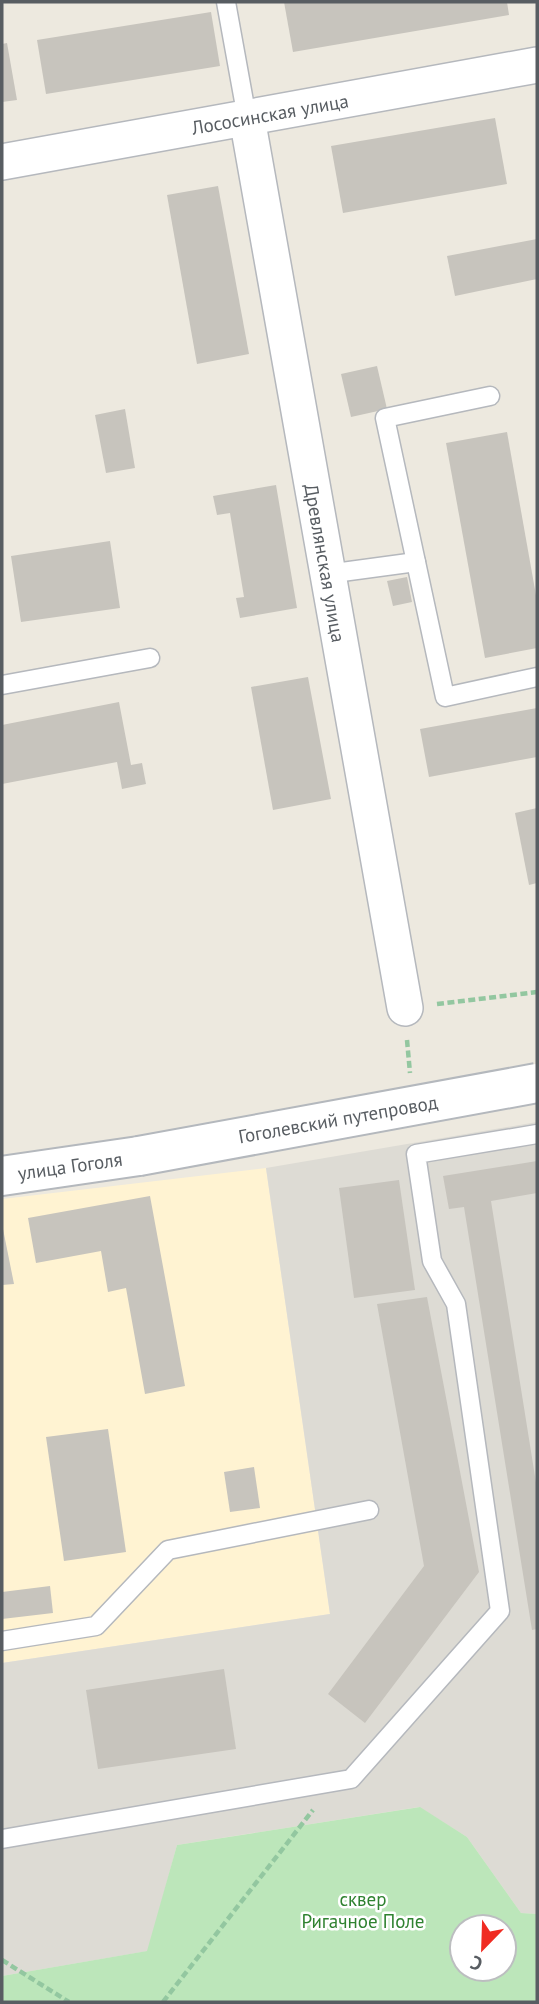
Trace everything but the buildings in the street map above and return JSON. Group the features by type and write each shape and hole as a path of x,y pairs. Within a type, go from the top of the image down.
{"main road":[{"name":"Гоголевский путепровод","path":"139,1156 537,1083"},
{"name":"улица Гоголя","path":"2,1176 139,1156"}],"street":[{"name":"Лососинская улица","path":"2,162 537,65"},
{"name":"Древлянская улица","path":"247,118 405,1008"}],"lane":[{"path":"226,2 247,118"},
{"path":"490,396 385,418 445,696 537,677"},
{"path":"327,574 416,562"},
{"path":"2,685 149,658"},
{"path":"2,1839 351,1779 500,1611 456,1304 432,1261 416,1154 537,1134"},
{"path":"2,1641 96,1626 168,1550 369,1510"}],"path":[{"path":"405,1008 537,992"},
{"path":"163,2002 336,1781"},
{"path":"2,1960 69,2002"}],"shaded area":[{"path":"537,1122 537,1914 521,1913 467,1837 419,1807 177,1845 148,1951 2,1976 2,1663 330,1614 266,1168"},
{"path":"266,1168 330,1614 2,1663 2,1199"}],"green space":[{"name":"сквер Ригачное Поле","path":"420,1807 467,1837 521,1913 537,1914 537,2002 2,2002 2,1976 147,1951 177,1845"}]}
